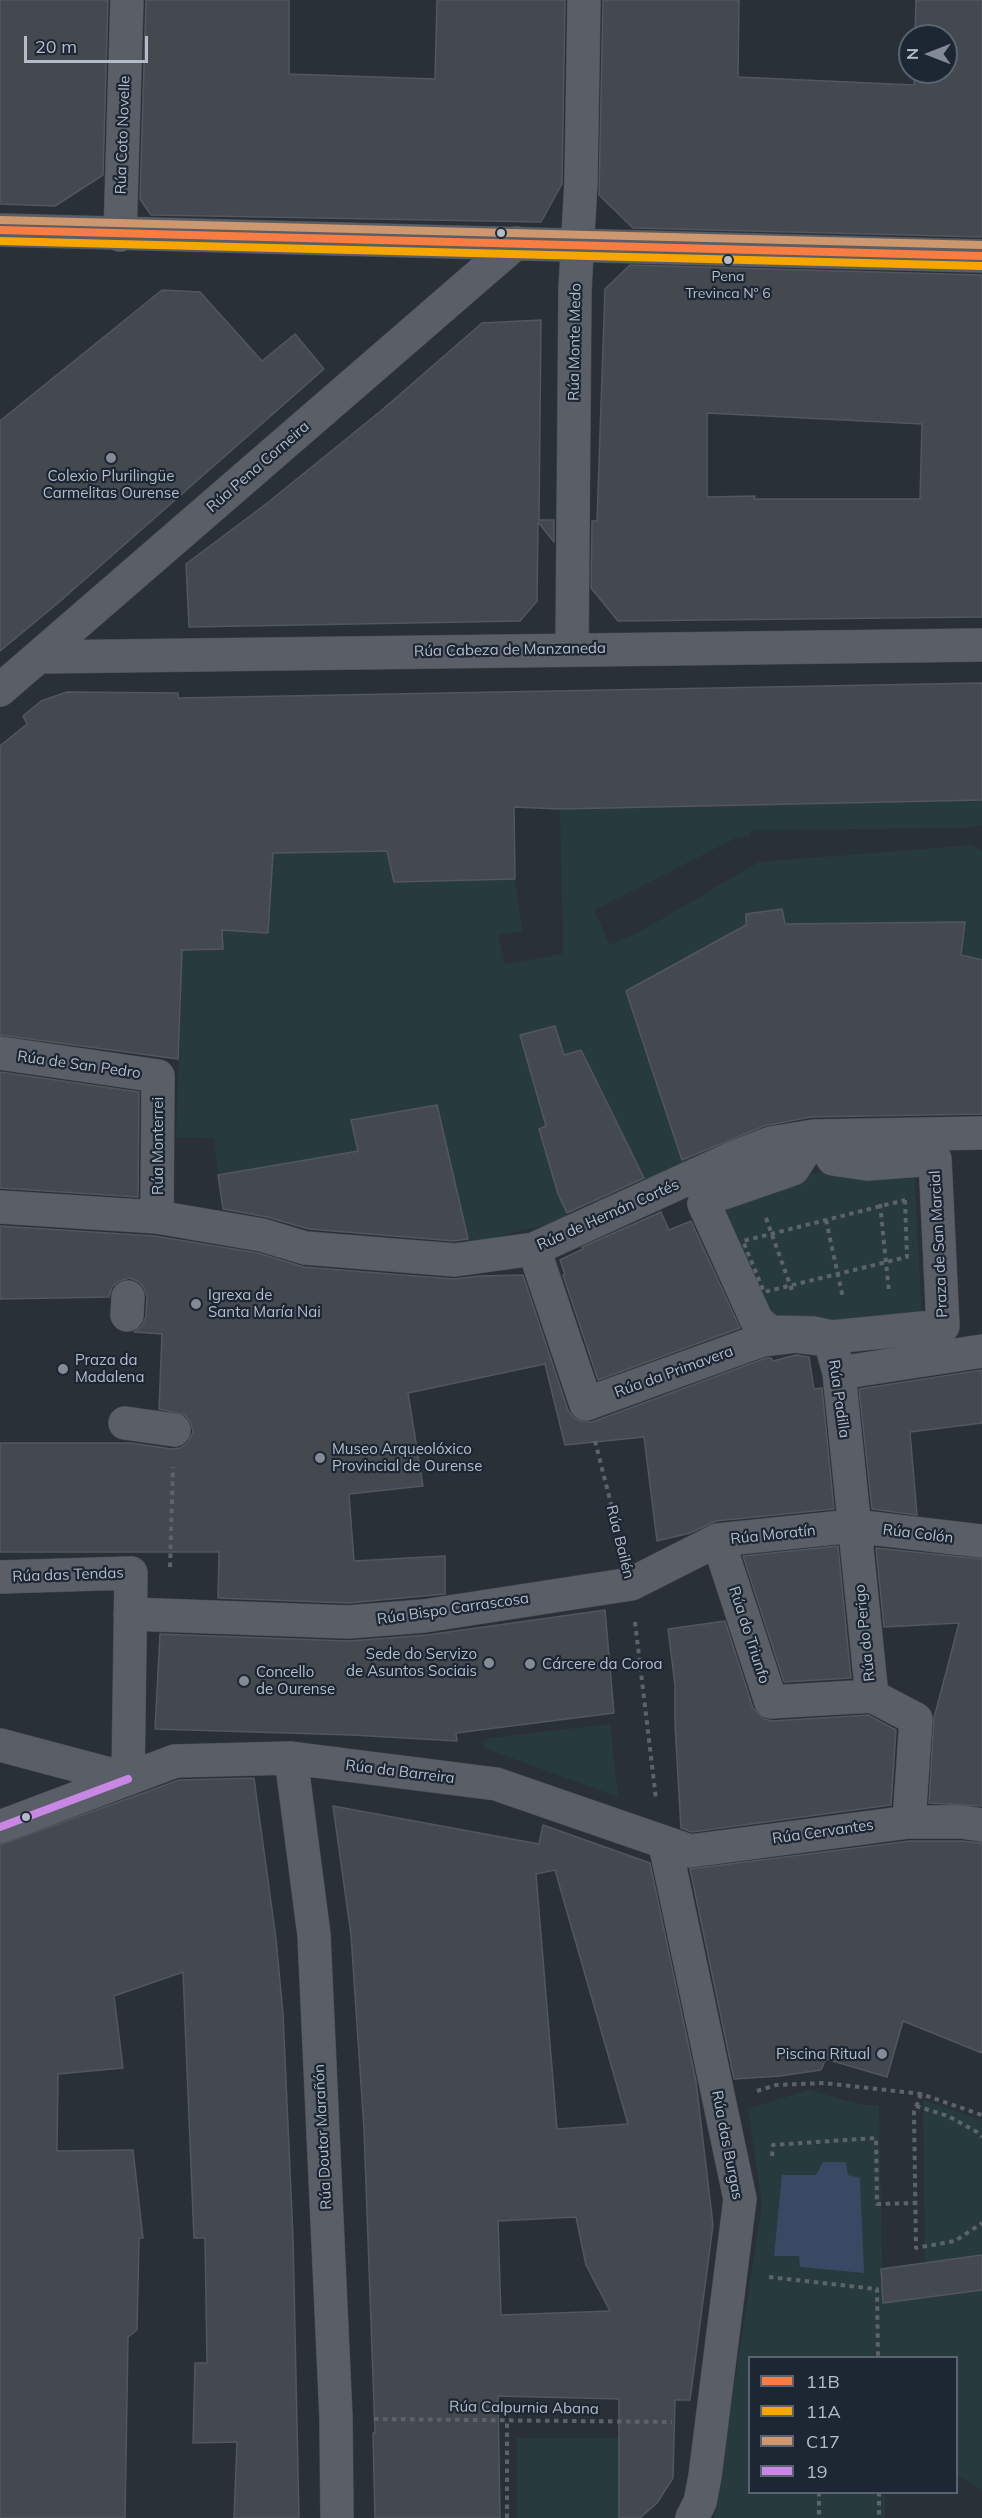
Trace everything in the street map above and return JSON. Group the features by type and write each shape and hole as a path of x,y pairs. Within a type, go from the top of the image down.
{"street":[{"name":"Rúa Coto Novelle","path":"120,235 127,0"},
{"name":"Rúa Monte Medo","path":"572,649 575,289 581,181 584,0"},
{"path":"0,230 120,235 982,256"},
{"name":"Rúa Pena Corneira","path":"0,690 516,243"},
{"name":"Rúa Cabeza de Manzaneda","path":"39,657 982,645"},
{"name":"Rúa de San Pedro","path":"0,1053 158,1076"},
{"name":"Rúa Monterrei","path":"157,1217 158,1076"},
{"name":"Rúa de Hernán Cortés","path":"0,1208 157,1217 262,1235 305,1248 455,1260 534,1249 744,1153 771,1143 817,1137 982,1133"},
{"name":"Praza de San Marcial","path":"817,1137 833,1160 867,1164 935,1160 943,1326 832,1337 814,1333 770,1332 757,1321 704,1204 710,1198 793,1169 817,1137"},
{"path":"534,1249 586,1404"},
{"name":"Rúa Padilla","path":"762,1340 795,1336 830,1340 839,1373 853,1526"},
{"name":"Rúa da Primavera","path":"586,1404 762,1340"},
{"path":"839,1373 982,1351"},
{"path":"125,1423 174,1430"},
{"name":"Rúa Moratín","path":"631,1584 718,1540 853,1526"},
{"name":"Rúa Colón","path":"853,1526 982,1541"},
{"name":"Rúa do Perigo","path":"853,1526 872,1696 916,1719 909,1821"},
{"name":"Rúa do Triunfo","path":"718,1540 771,1702 872,1696"},
{"name":"Rúa das Tendas","path":"0,1577 131,1573 130,1614"},
{"name":"Rúa Bispo Carrascosa","path":"130,1614 348,1622 424,1616 631,1584"},
{"path":"0,1745 128,1779 130,1614"},
{"name":"Rúa da Barreira","path":"0,1827 175,1761 291,1758 496,1784 665,1844"},
{"name":"Rúa Doutor Marañón","path":"291,1758 314,1935 336,2418 338,2518"},
{"name":"Rúa Cervantes","path":"665,1844 690,1851 909,1821 962,1821 982,1825"},
{"name":"Rúa das Burgas","path":"665,1844 740,2199 702,2493 697,2511 692,2518"}],"path":[{"path":"878,1295 889,1292 880,1197"},
{"path":"743,1241 905,1200 907,1257 764,1292"},
{"path":"765,1215 793,1295"},
{"path":"826,1220 849,1336"},
{"name":"Rúa Bailén","path":"586,1404 631,1584 655,1795 665,1844"},
{"path":"169,1616 174,1430"},
{"path":"719,2102 776,2085 824,2083 921,2094 982,2115"},
{"path":"921,2094 914,2112 916,2248 955,2241 982,2223"},
{"path":"916,2106 948,2116 982,2137"},
{"path":"772,2157 773,2145 876,2138 878,2204 915,2203"},
{"path":"768,2277 877,2289 878,2356"},
{"name":"Rúa Calpurnia Abana","path":"336,2418 712,2423"},
{"path":"507,2420 507,2518"},
{"path":"819,2494 819,2518"},
{"path":"879,2494 879,2518"}],"green space":[{"path":"982,800 982,825 969,828 751,830 750,836 736,838 594,910 610,945 643,930 759,862 972,845 982,851 982,960 948,1058 965,922 820,924 830,1032 643,1011 632,1012 658,1085 693,1161 646,1183 581,1050 564,1055 554,1026 520,1035 534,1084 565,1081 621,1194 596,1207 560,1122 539,1129 558,1194 569,1219 469,1244 437,1105 358,1150 218,1175 214,1138 176,1137 182,950 222,949 222,938 212,930 268,933 271,885 187,880 183,855 387,851 394,882 515,879 522,931 498,935 504,964 563,954 560,809"},
{"path":"914,1168 923,1336 766,1330 715,1213 790,1180 833,1169"},
{"path":"610,1724 618,1797 484,1748 484,1742 489,1738"},
{"path":"808,2090 863,2105 879,2105 883,2303 982,2291 982,2490 958,2476 958,2356 748,2356 748,2494 885,2494 885,2518 714,2518 762,2204 748,2109"},
{"path":"923,2100 982,2120 982,2255 925,2263"},
{"path":"517,2438 675,2438 674,2462 668,2484 640,2518 517,2518"}],"water":[{"path":"823,2162 846,2162 848,2175 860,2178 864,2273 800,2267 799,2256 774,2256 782,2175 816,2175"}],"building":[{"path":"0,0 108,0 103,175 55,206 0,204"},
{"path":"146,0 289,0 289,74 435,79 437,0 565,0 562,184 541,222 151,215 140,199"},
{"path":"603,0 739,0 738,77 914,85 958,84 958,24 915,24 916,0 982,0 982,237 633,228 599,195"},
{"path":"630,265 982,275 982,617 618,621 591,588 592,521 597,521 605,289","holes":["707,413 922,424 920,499 707,497"]},
{"name":"Colexio Plurilingüe Carmelitas Ourense","path":"162,290 200,292 262,361 295,334 324,369 58,603 0,651 0,421"},
{"path":"541,320 539,520 554,520 554,542 538,522 537,601 520,621 189,627 186,564 266,504 382,410 482,323"},
{"path":"982,683 982,800 560,809 514,807 515,879 394,882 387,851 273,853 268,933 222,930 223,949 182,950 178,1059 0,1035 0,746 27,724 23,716 41,701 67,692 178,693 178,698"},
{"path":"782,909 785,924 965,922 961,955 982,960 982,1114 811,1117 764,1126 682,1160 626,991 746,925 746,914"},
{"path":"555,1026 564,1055 581,1050 644,1178 567,1213 558,1194 539,1129 546,1126 520,1035"},
{"path":"0,1072 139,1092 138,1197 0,1188"},
{"path":"437,1105 468,1239 454,1241 309,1229 267,1217 223,1209 218,1175 358,1151 351,1120"},
{"path":"661,1212 669,1230 691,1221 740,1328 598,1380 560,1260 583,1249 582,1247"},
{"path":"0,1226 155,1236 258,1253 304,1267 454,1279 523,1275 568,1410 574,1418 583,1422 592,1422 766,1358 771,1358 773,1361 796,1355 809,1357 814,1389 822,1388 834,1509 716,1521 690,1533 657,1541 644,1437 565,1445 545,1364 408,1393 423,1486 349,1494 354,1561 445,1556 445,1594 348,1603 218,1598 219,1552 0,1552 0,1443 131,1443 172,1449 180,1448 188,1442 193,1432 191,1423 185,1415 159,1409 162,1334 134,1332 142,1326 146,1316 147,1297 139,1282 130,1278 119,1281 112,1287 109,1297 0,1299"},
{"path":"982,1370 982,1423 910,1432 917,1515 872,1509 859,1389"},
{"path":"838,1546 851,1678 784,1682 743,1556"},
{"path":"876,1548 982,1559 982,1806 929,1803 934,1718 959,1623 884,1627"},
{"path":"605,1610 614,1713 456,1733 457,1741 352,1735 155,1729 160,1634 349,1641 427,1635"},
{"path":"725,1621 753,1708 764,1719 772,1721 868,1715 896,1730 891,1805 692,1832 681,1828 675,1685 668,1629"},
{"path":"254,1778 276,1939 283,2014 293,2237 299,2518 234,2518 237,2442 193,2443 195,2363 207,2363 205,2238 194,2238 183,1972 114,1996 123,2068 58,2074 57,2151 133,2150 143,2238 139,2238 137,2330 128,2337 125,2518 0,2518 0,1845 179,1780"},
{"path":"333,1806 539,1844 543,1825 650,1863 696,2081 713,2225 690,2400 675,2400 673,2478 657,2503 640,2518 619,2518 619,2399 498,2396 500,2518 375,2518 373,2433 375,2433 364,2129 351,1935","holes":["555,1870 628,2124 557,2129 536,1874","576,2217 586,2265 610,2311 501,2315 498,2221"]},
{"path":"910,1841 982,1843 982,2053 903,2021 887,2077 826,2059 821,2070 734,2079 690,1869"},
{"path":"982,2255 982,2290 883,2303 881,2269"}],"transit line":[{"name":"C17","path":"0,220 982,245"},
{"name":"11B","path":"0,230 982,256"},
{"name":"11A","path":"0,241 982,266"},
{"name":"19","path":"0,1827 128,1779"}],"place":[{"name":"Pena Trevinca Nº 6","path":"728,260"},
{"name":"Colexio Plurilingüe Carmelitas Ourense","path":"111,458"},
{"name":"Igrexa de Santa María Nai","path":"196,1304"},
{"name":"Praza da Madalena","path":"63,1369"},
{"name":"Museo Arqueolóxico Provincial de Ourense","path":"320,1458"},
{"name":"Sede do Servizo de Asuntos Sociais","path":"489,1663"},
{"name":"Cárcere da Coroa","path":"530,1664"},
{"name":"Concello de Ourense","path":"244,1681"},
{"name":"Piscina Ritual","path":"882,2054"}]}
